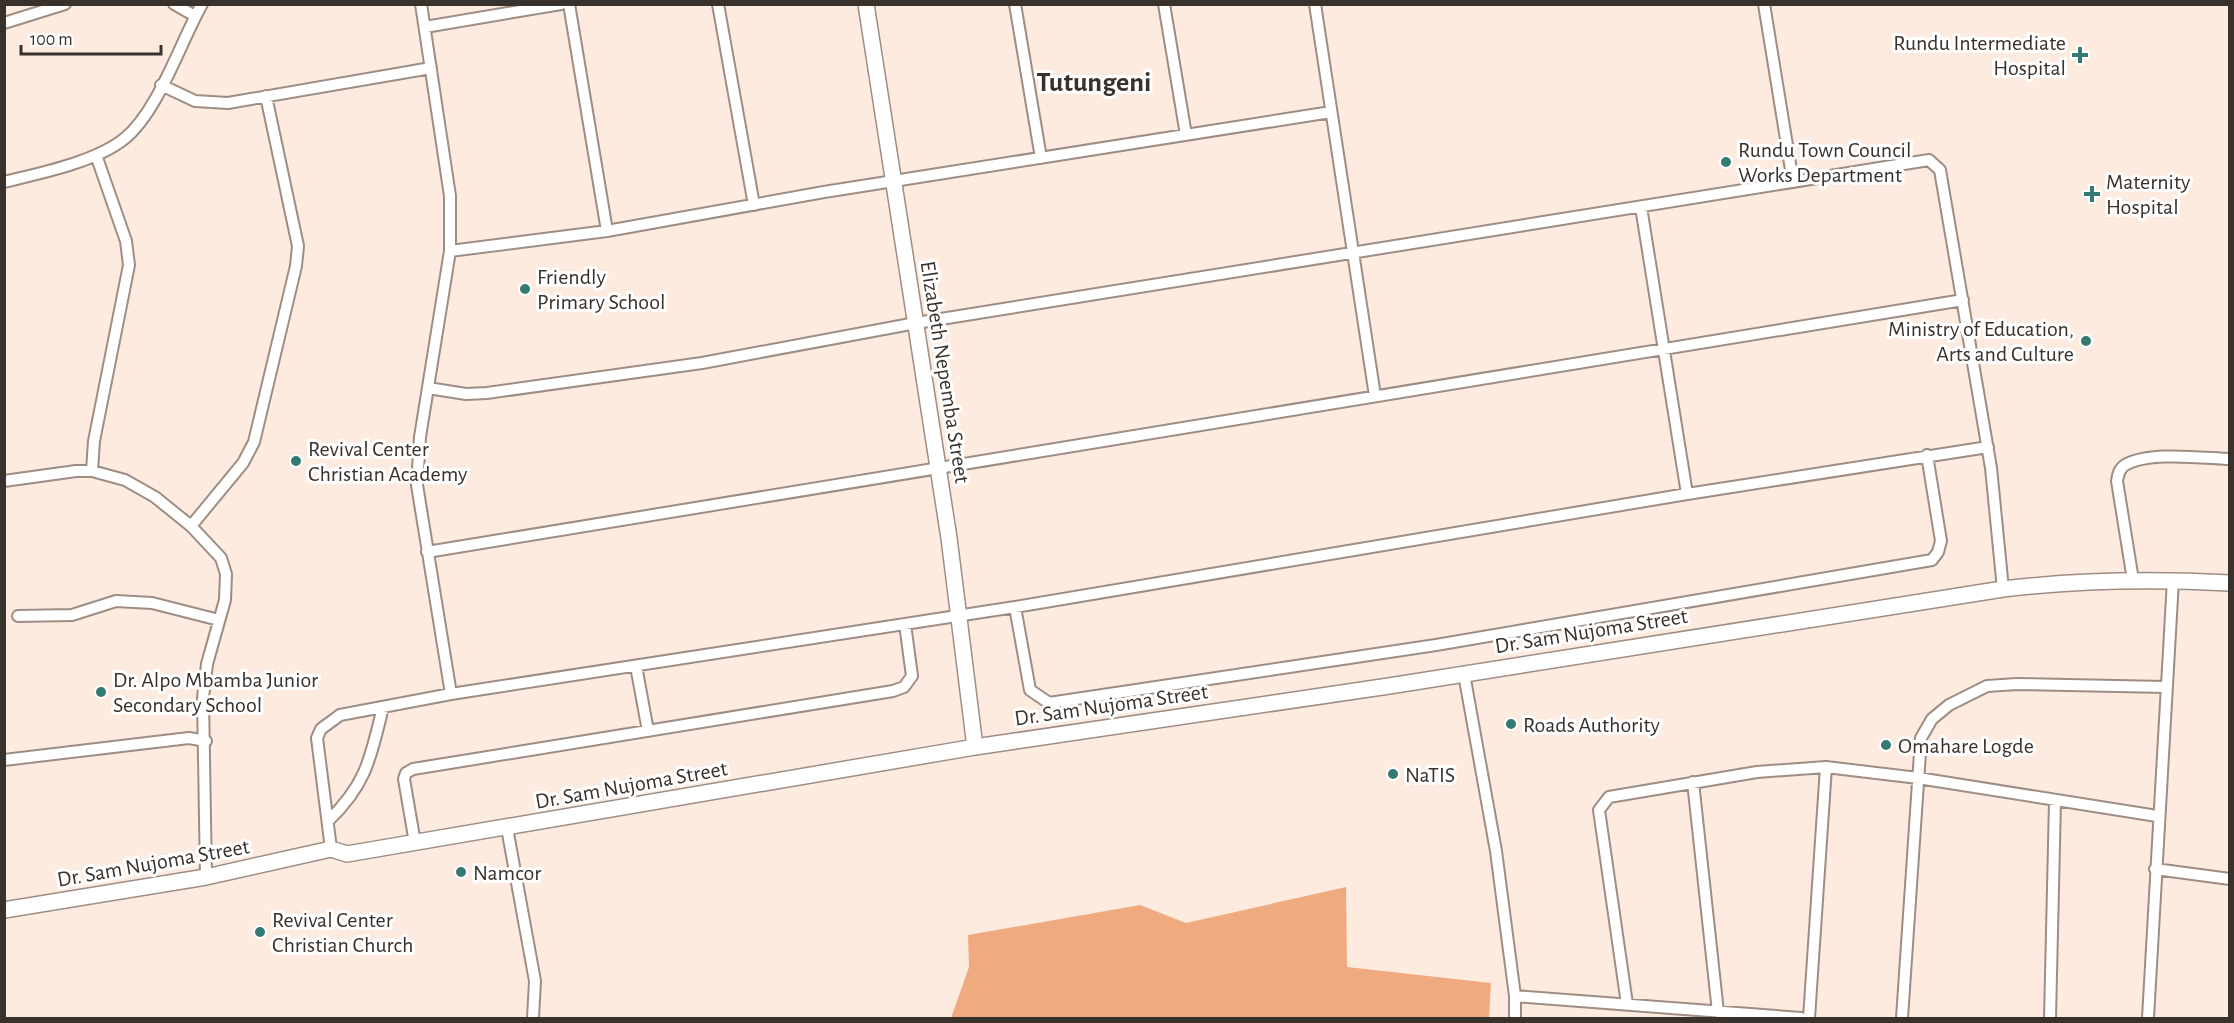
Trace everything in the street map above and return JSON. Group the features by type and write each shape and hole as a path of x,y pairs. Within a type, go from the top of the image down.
{"street":[{"path":"4,23 65,4"},
{"path":"174,4 195,16"},
{"path":"4,182 96,155 113,147 138,125 202,4"},
{"path":"421,4 450,196 450,251 417,474 427,552 451,694"},
{"path":"425,27 561,4"},
{"path":"569,4 606,231"},
{"path":"718,4 754,205"},
{"name":"Elizabeth Nepemba Street","path":"866,4 938,467 975,747"},
{"path":"1015,4 1041,159"},
{"path":"1164,4 1186,135"},
{"path":"1315,4 1375,396"},
{"path":"1764,4 1792,182"},
{"path":"161,85 195,101 211,104 431,68"},
{"path":"191,526 243,463 254,442 296,266 296,229 266,96"},
{"path":"450,251 606,231 893,182 1331,112"},
{"path":"92,471 94,441 129,265 126,241 96,155"},
{"path":"428,388 466,394 487,393 702,363 916,323 1929,160 1936,163 1940,170 1963,300 1988,447 2003,589"},
{"path":"1641,207 1687,494"},
{"path":"427,552 1963,300"},
{"path":"331,849 316,750 321,729 340,715 451,694 959,616 1687,494 1988,447"},
{"path":"1015,607 1030,690 1049,703 1436,645 1575,619 1920,564 1932,560 1938,552 1941,541 1928,455"},
{"path":"2133,580 2117,481 2119,472 2125,465 2160,458 2229,459"},
{"path":"4,482 59,473 92,471 125,480 142,488 191,526 221,558 227,585 204,679 206,877"},
{"name":"Dr. Sam Nujoma Street","path":"4,910 206,877 331,849 347,854 975,747 1464,674 2003,589 2061,582 2133,580 2229,583"},
{"path":"2148,1018 2157,816 2172,580"},
{"path":"18,616 72,615 116,601 152,603 219,620"},
{"path":"415,843 404,779 406,773 413,769 893,692 904,687 912,676 905,624"},
{"path":"636,666 648,731"},
{"path":"1464,674 1496,851 1515,996 1515,1018"},
{"path":"1902,1018 1920,738 1932,719 1970,693 1987,686 2017,684 2165,687"},
{"path":"328,821 341,808 365,773 371,759 383,707"},
{"path":"4,760 189,738 206,741"},
{"path":"1627,1004 1599,810 1609,797 1757,772 1826,767 1918,778 2055,802 2157,816"},
{"path":"1809,1018 1826,767"},
{"path":"1693,782 1718,1012"},
{"path":"2050,1018 2055,802"},
{"path":"507,828 535,981 533,1018"},
{"path":"2155,869 2229,879"},
{"path":"1515,996 1801,1018"}],"shaded area":[{"path":"1346,887 1347,967 1491,983 1489,1018 951,1018 969,967 968,935 1140,905 1186,923"}],"place":[{"name":"Rundu Intermediate Hospital","path":"2080,55"},
{"name":"Rundu Town Council Works Department","path":"1726,162"},
{"name":"Maternity Hospital","path":"2092,194"},
{"name":"Friendly Primary School","path":"525,289"},
{"name":"Ministry of Education, Arts and Culture","path":"2086,341"},
{"name":"Revival Center Christian Academy","path":"296,461"},
{"name":"Dr. Alpo Mbamba Junior Secondary School","path":"101,692"},
{"name":"Roads Authority","path":"1511,724"},
{"name":"Omahare Logde","path":"1886,745"},
{"name":"NaTIS","path":"1393,774"},
{"name":"Namcor","path":"461,872"},
{"name":"Revival Center Christian Church","path":"260,932"}],"district":[{"name":"Tutungeni","path":"1094,81"}]}
